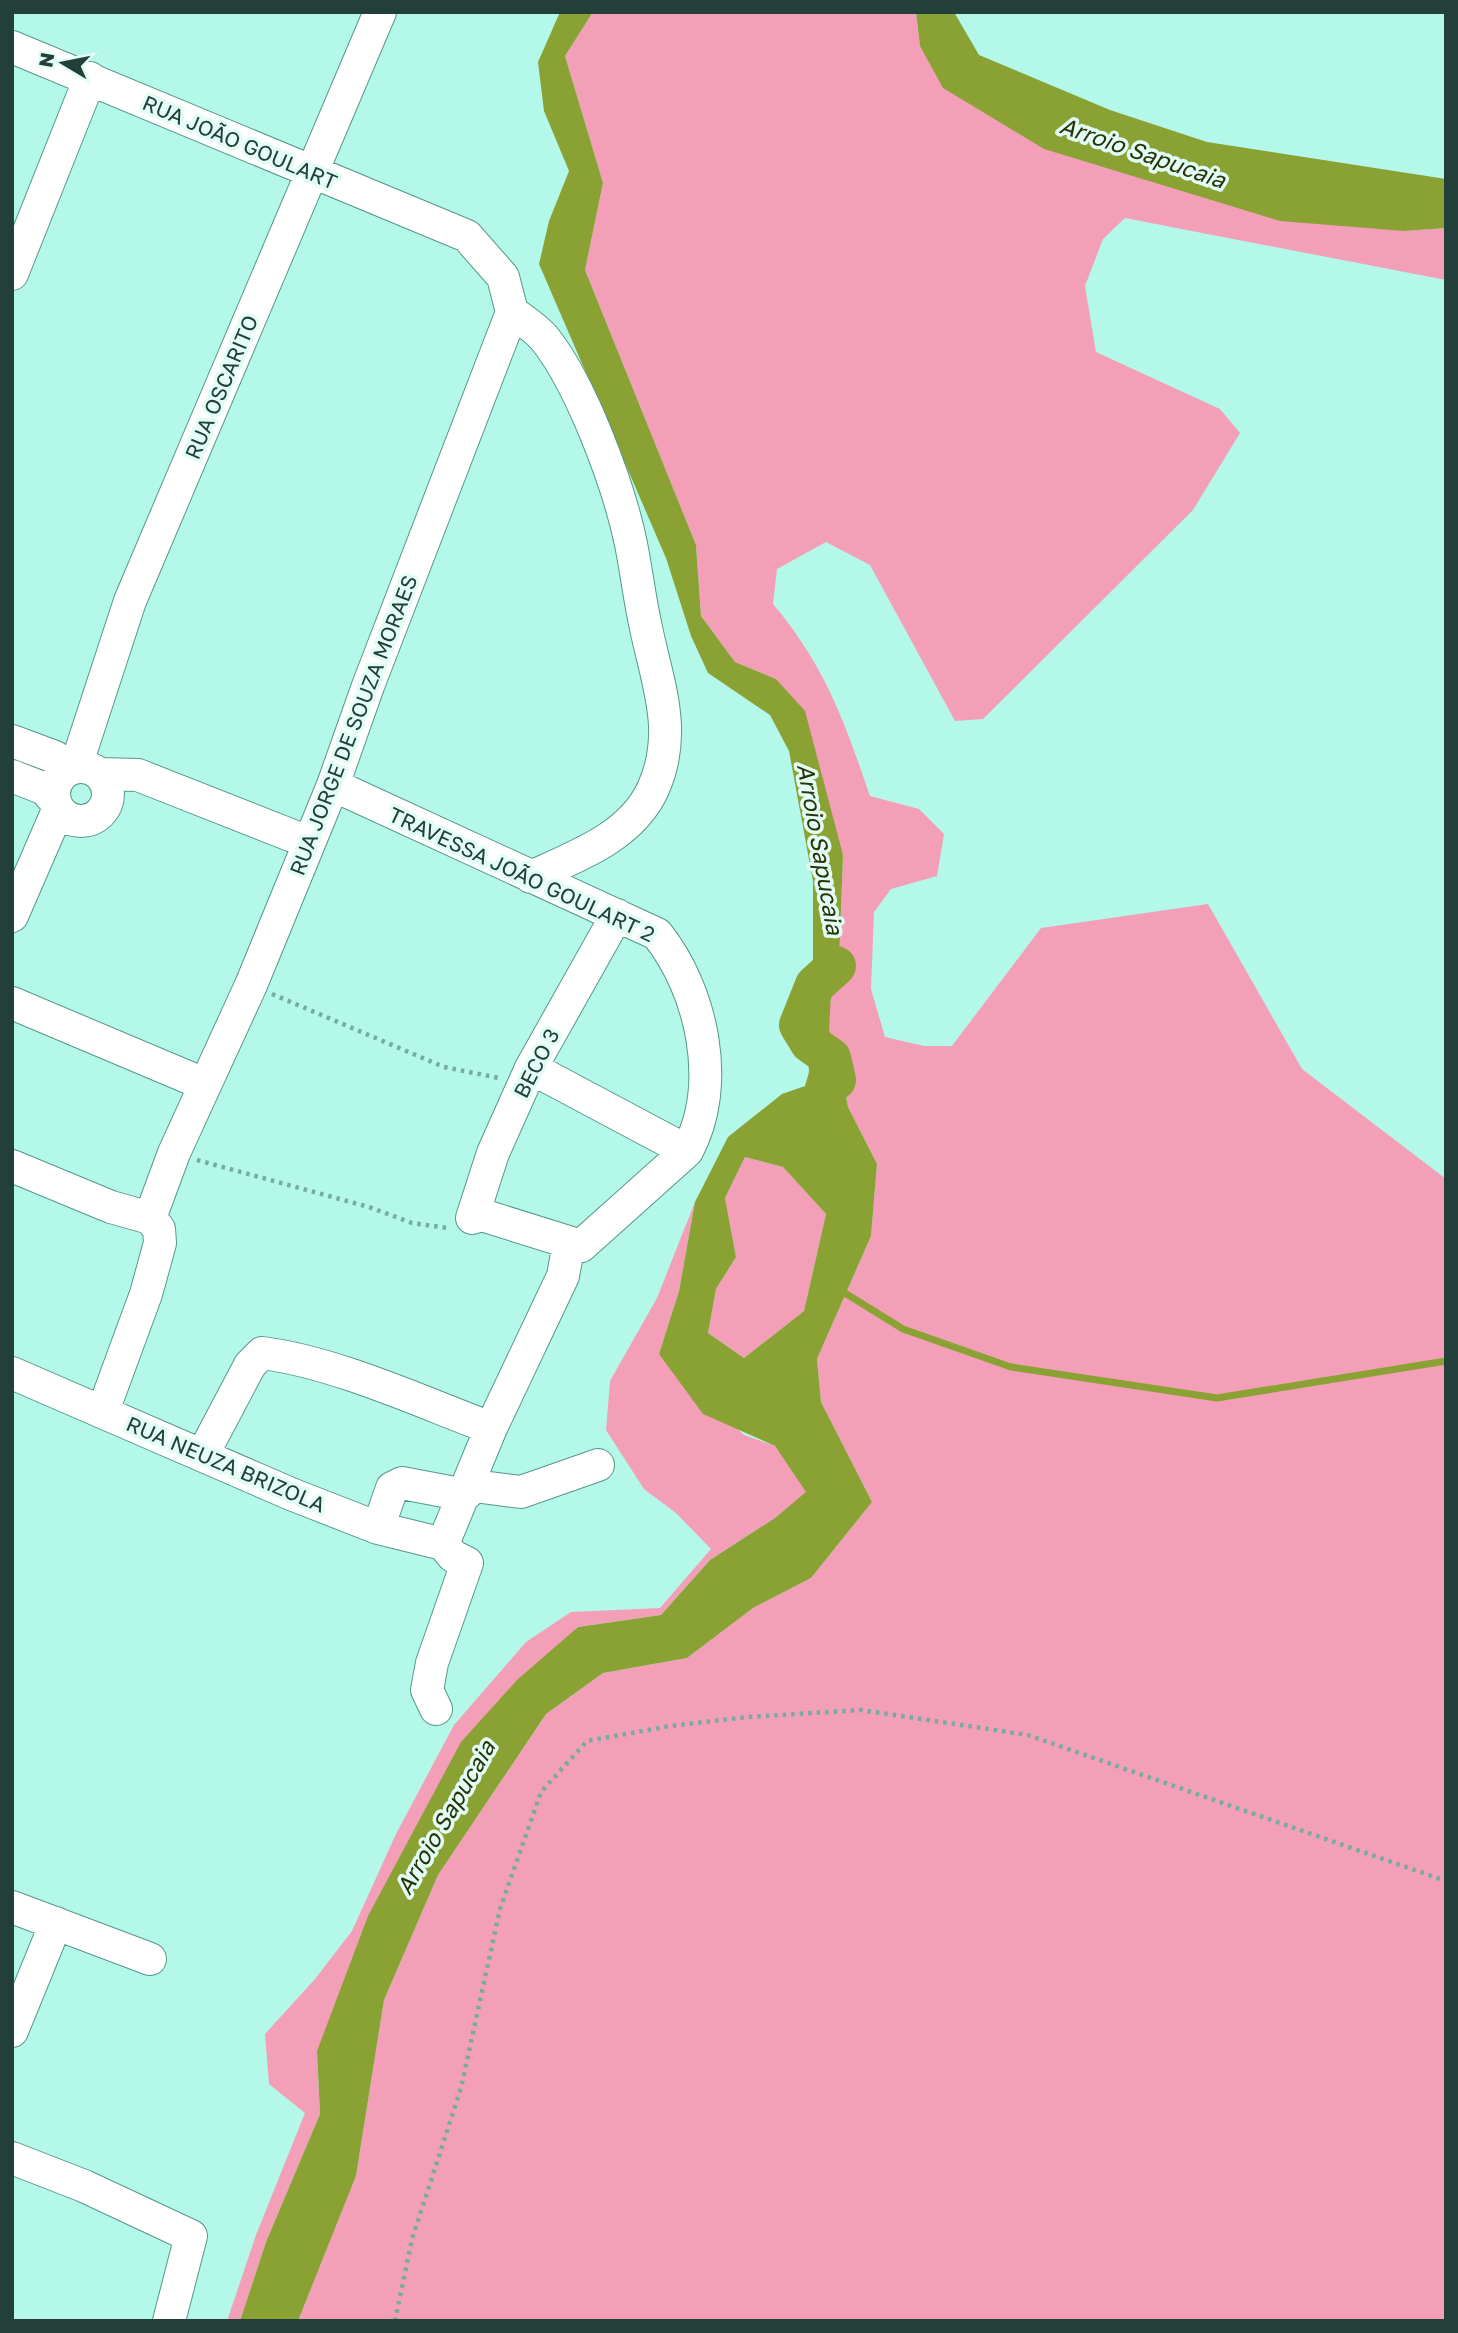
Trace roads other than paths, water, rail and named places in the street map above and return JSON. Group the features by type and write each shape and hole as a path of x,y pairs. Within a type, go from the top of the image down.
{"street":[{"name":"RUA OSCARITO","path":"81,770 130,601 380,12"},
{"name":"RUA JOÃO GOULART","path":"12,47 467,236 503,278 512,312"},
{"path":"12,274 90,78"},
{"path":"512,312 544,338 574,389 616,489 631,543 667,724 665,759 652,792 632,822 589,850 531,877"},
{"name":"RUA JORGE DE SOUZA MORAES","path":"150,1219 174,1153 250,985 333,785 368,686 512,312"},
{"path":"12,741 55,757 106,782 108,799 99,815 82,821 73,820 57,806 45,789 12,776"},
{"path":"12,916 57,806 56,783 81,770 138,775 308,842"},
{"name":"TRAVESSA JOÃO GOULART 2","path":"333,785 657,934 674,955 701,1031 704,1095 697,1132 687,1151"},
{"name":"BECO 3","path":"569,1243 482,1215 472,1218 493,1153 528,1075 617,915"},
{"path":"12,1003 204,1084"},
{"path":"436,1709 427,1690 432,1663 467,1563 453,1556 443,1544 491,1428 563,1276 569,1243 581,1246 687,1151 528,1075"},
{"path":"12,1166 111,1207 150,1219 159,1230 160,1243 146,1294 103,1411"},
{"path":"203,1454 250,1365 262,1353 282,1356 363,1381 491,1428"},
{"name":"RUA NEUZA BRIZOLA","path":"12,1373 291,1494 378,1528 443,1544"},
{"path":"465,1495 474,1486 521,1492 598,1465"},
{"path":"378,1528 392,1488 402,1483 465,1495"},
{"path":"12,1907 150,1959"},
{"path":"12,2031 56,1923"},
{"path":"12,2158 84,2186 191,2236 169,2321"}],"water":[{"path":"560,12 593,12 565,56 603,183 585,270 696,545 701,616 735,662 776,679 805,711 843,855 839,962 831,990 829,1034 841,1069 848,1107 877,1164 871,1236 817,1359 821,1402 872,1502 811,1578 753,1608 687,1658 603,1673 546,1714 438,1875 384,2000 356,2176 298,2321 240,2321 266,2242 320,2114 317,2051 368,1916 461,1742 517,1680 578,1627 661,1615 710,1560 775,1518 806,1492 775,1446 703,1414 659,1354 679,1291 695,1202 728,1137 782,1094 805,1086 809,1072 804,989 813,960 813,881 789,751 770,715 708,673 691,636 666,558 539,264 549,221 569,171 544,111 538,62","holes":["745,1157 783,1167 826,1214 804,1311 744,1358 708,1333 716,1289 736,1257 725,1198"]},
{"path":"916,12 954,12 979,55 1110,110 1207,142 1446,179 1446,228 1404,231 1280,221 1044,149 943,88 920,46"}],"waterway":[{"name":"Arroio Sapucaia","path":"836,966 815,985 799,1025 810,1043 831,1058 836,1080"},
{"path":"840,1290 903,1329 1011,1367 1217,1398 1446,1361"}]}
